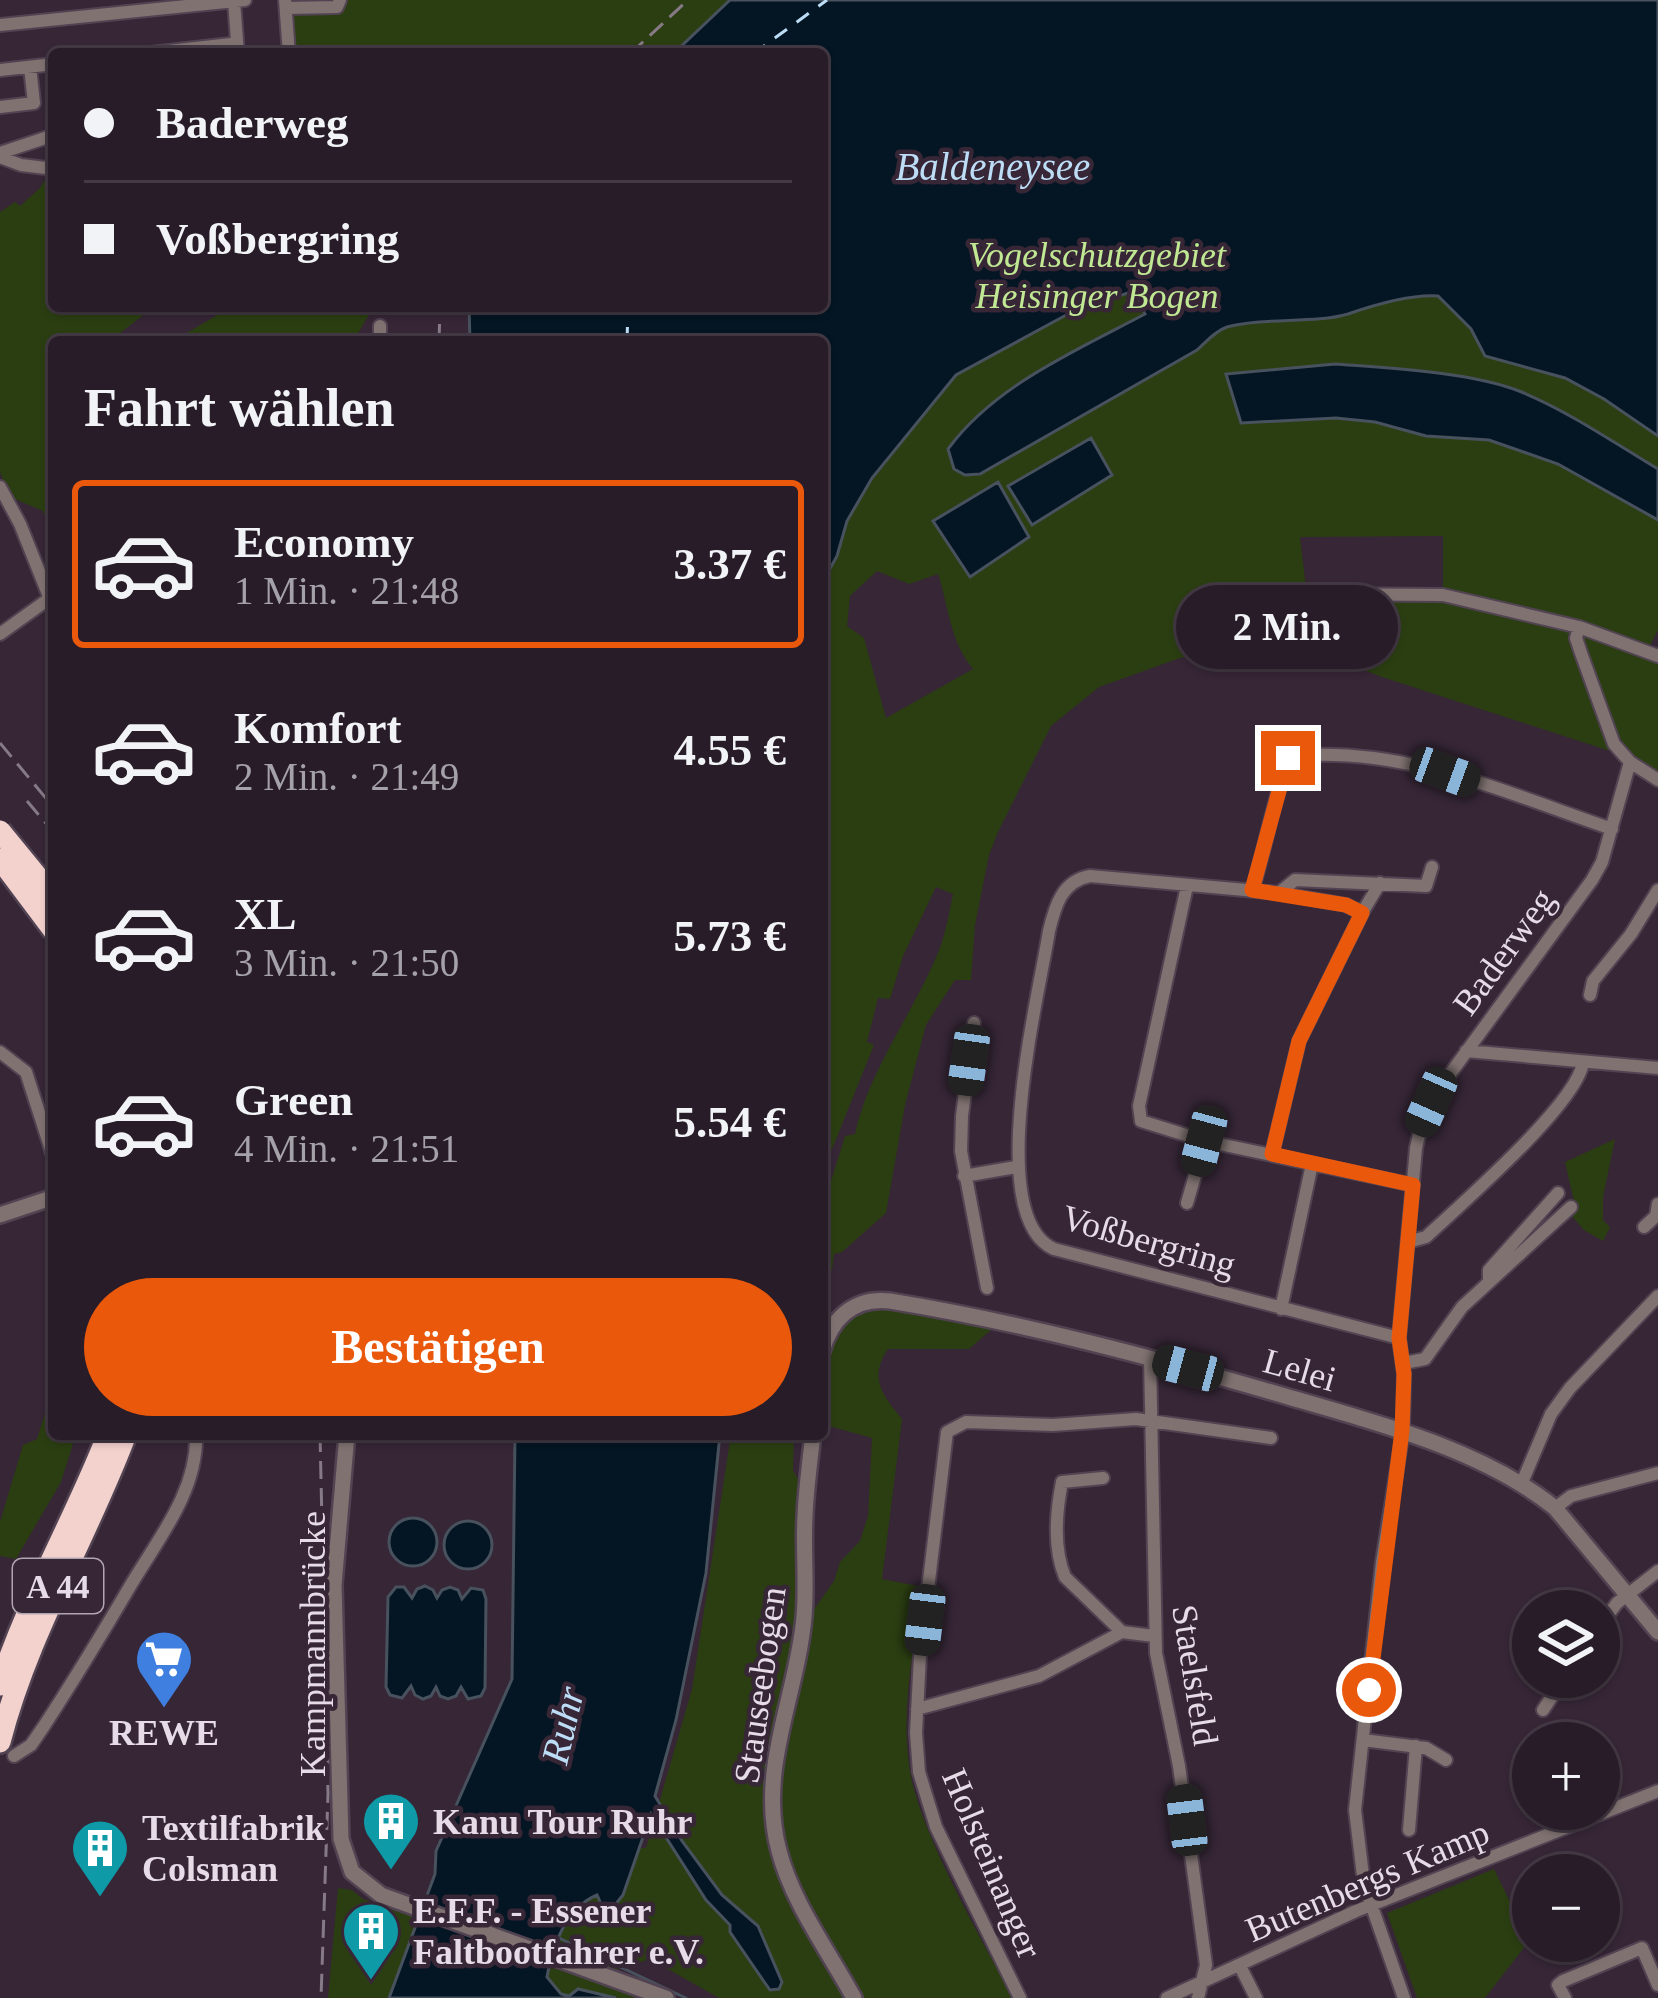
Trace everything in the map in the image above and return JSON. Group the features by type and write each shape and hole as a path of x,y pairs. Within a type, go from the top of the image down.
{"highway":[{"path":"0,831 48,890"},
{"path":"0,859 48,923"},
{"name":"A 44","path":"0,1685 31,1603 106,1440"},
{"name":"A 44","path":"7,1749 23,1665 124,1440"}],"street":[{"path":"0,25 245,0"},
{"path":"289,48 286,4 338,7 340,0"},
{"path":"231,1 234,48"},
{"path":"0,70 48,65"},
{"path":"0,107 34,103 31,67"},
{"path":"0,155 48,137"},
{"path":"0,155 48,167"},
{"path":"380,326 380,336"},
{"path":"0,487 48,593"},
{"path":"1308,594 1455,596 1579,627 1658,656"},
{"path":"0,634 48,605"},
{"path":"1579,627 1576,638 1614,744 1630,762 1658,780"},
{"path":"1252,890 1274,819 1282,770 1292,756 1347,753 1399,759 1612,829"},
{"name":"Baderweg","path":"1404,1998 1370,1907 1355,1827 1382,1562 1402,1431 1404,1363 1399,1338 1420,1126 1442,1085 1592,880 1630,762"},
{"path":"1421,902 1432,867"},
{"name":"Voßbergring","path":"1279,893 1090,876 1077,879 1063,893 1049,932 1018,1125 1016,1167 1028,1219 1047,1246 1399,1338"},
{"path":"1279,893 1294,880 1426,886"},
{"path":"0,882 26,889 48,888"},
{"path":"1272,1154 1299,1041 1380,883"},
{"path":"1187,886 1138,1115 1146,1126 1413,1185"},
{"path":"1590,995 1593,981 1658,890"},
{"path":"1279,893 1346,905 1362,913"},
{"path":"974,1023 962,1116 964,1176 987,1288"},
{"path":"0,1052 26,1072 48,1141"},
{"path":"1466,1052 1651,1068 1658,1079"},
{"path":"1408,1242 1426,1237 1515,1150 1575,1085 1583,1062"},
{"path":"1187,1203 1204,1141"},
{"path":"1281,1309 1312,1164"},
{"path":"964,1176 1016,1167"},
{"path":"1489,1282 1490,1270 1558,1193"},
{"path":"0,1215 48,1199"},
{"path":"1644,1227 1656,1216 1658,1204"},
{"path":"1404,1363 1424,1359 1462,1307 1571,1207"},
{"path":"1521,1485 1551,1414 1658,1296"},
{"name":"Lelei","path":"828,1338 835,1323 856,1304 881,1299 1150,1358 1402,1431 1521,1485 1555,1508 1658,1632"},
{"name":"Staelsfeld","path":"1150,1358 1154,1636 1184,1794 1206,1965 1198,1998"},
{"name":"Holsteinanger","path":"1020,1998 958,1876 924,1795 917,1752 917,1709 949,1429 966,1422 1053,1425 1151,1420 1271,1438"},
{"path":"7,1749 31,1744 44,1726 167,1526 189,1484 196,1440"},
{"name":"Kampmannbrücke","path":"346,1440 334,1585 342,1847 352,1872 370,1890 664,1997"},
{"name":"Stauseebogen","path":"812,1440 805,1514 804,1617 781,1720 772,1806 778,1847 793,1890 854,1998"},
{"path":"1555,1508 1571,1496 1658,1473"},
{"path":"1102,1478 1062,1482 1056,1545 1065,1577 1122,1632 1154,1636"},
{"path":"1620,1605 1658,1571"},
{"path":"917,1709 1040,1676 1122,1632"},
{"path":"1543,1710 1551,1698"},
{"path":"1363,1740 1416,1746 1446,1760"},
{"path":"1409,1830 1416,1746"},
{"name":"Butenbergs Kamp","path":"1167,1998 1370,1907 1658,1791"},
{"path":"1565,1998 1558,1985 1563,1981 1642,1948 1658,1985"},
{"path":"1240,1966 1256,1998"}],"green space":[{"path":"341,0 730,0 679,48 290,48 287,10"},
{"name":"Vogelschutzgebiet Heisinger Bogen","path":"1096,123 1132,123 1205,136 1371,188 1496,249 1658,355 1658,469 1516,390 1411,370 1335,364 1226,374 1242,423 1336,418 1375,422 1426,436 1489,440 1558,464 1658,520 1658,630 1648,649 1569,622 1443,593 1443,536 1300,537 1307,596 1442,596 1577,629 1578,654 1614,748 1610,751 1379,676 1306,646 1238,646 1180,658 1099,687 1051,726 998,832 975,925 971,980 955,980 926,1025 905,1105 886,1213 834,1254 828,1274 828,1191 845,1136 855,1134 871,1086 929,973 953,894 936,887 903,956 890,999 878,998 867,1042 874,1045 828,1159 828,572 848,519 840,505 850,401 864,337 886,286 936,206 1030,140","holes":["1090,439 1111,475 1032,525 1009,486","998,483 1029,536 970,576 933,521","877,571 909,584 938,574 955,636 973,669 886,718 864,638 847,626 850,596"]},
{"path":"48,175 48,312 147,312 116,336 48,336 48,523 43,511 10,497 0,472 0,212 15,202 20,206"},
{"path":"223,312 370,312 356,336 181,336"},
{"path":"1580,629 1658,658 1658,777 1618,746 1579,642"},
{"path":"1615,1139 1603,1197 1603,1220 1610,1227 1603,1241 1571,1215 1576,1210 1565,1162"},
{"path":"878,1306 998,1324 969,1349 888,1349 882,1359 880,1386 902,1419 882,1579 923,1587 907,1702 910,1771 939,1855 1013,1998 860,1998 800,1894 782,1839 778,1779 810,1615 834,1581 840,1562 860,1541 868,1516 872,1438 828,1426 831,1343 844,1322"},
{"path":"48,1404 48,1440 74,1440 61,1482 16,1559 0,1556 0,1522 23,1445 37,1439"},
{"path":"730,1440 794,1440 793,1470 799,1481 798,1618 767,1765 765,1818 784,1885 848,1998 719,1998 650,1959 615,1970 557,1946 579,1906 597,1897 623,1895 639,1848 646,1848 692,1689"},
{"path":"1494,1869 1512,1906 1513,1962 1485,1998 1417,1998 1387,1913"},
{"path":"338,1888 352,1890 363,1899 654,1998 328,1998"}],"water":[{"name":"Baldeneysee","path":"730,0 1658,0 1658,436 1565,378 1485,356 1471,329 1438,296 1427,296 1335,317 1227,327 1197,350 980,474 965,475 954,469 948,449 989,406 1039,371 1145,314 1133,291 1068,314 956,375 872,478 847,521 828,572 828,336 470,336 469,312 828,312 828,48 679,48"},
{"path":"1335,364 1454,375 1537,399 1658,469 1658,520 1558,464 1489,440 1426,436 1375,422 1336,418 1241,423 1226,374"},
{"path":"1091,438 1112,475 1032,525 1008,486"},
{"path":"998,482 1029,537 970,577 933,521"},
{"name":"Ruhr","path":"515,1440 719,1440 706,1573 655,1796 722,1895 758,1926 782,1982 779,1989 770,1990 651,1814 623,1895 611,1910 602,1906 597,1895 577,1909 557,1941 547,1977 561,1994 569,1996 578,1989 616,1998 389,1998 435,1874 436,1851 512,1679"},
{"path":"413,1518 430,1525 437,1542 430,1559 413,1566 396,1559 389,1542 396,1525"},
{"path":"468,1521 485,1528 492,1545 485,1562 468,1569 451,1562 444,1545 451,1528"},
{"path":"425,1586 437,1598 450,1587 462,1599 471,1588 483,1590 485,1688 481,1696 468,1699 461,1687 448,1699 436,1687 423,1699 411,1686 402,1698 390,1695 386,1687 388,1597 396,1587 404,1587 412,1598"}],"waterway":[{"path":"559,1938 686,1998"}],"ferry route":[{"path":"761,48 827,0"},
{"path":"627,336 628,312"}],"railway":[{"path":"636,48 688,0"},
{"path":"439,336 440,312"},
{"path":"0,743 48,801"},
{"path":"27,801 48,826"},
{"path":"320,1440 328,1794 321,1998"}],"place":[{"name":"REWE","path":"164,1710"},
{"name":"Kanu Tour Ruhr","path":"391,1872"},
{"name":"Textilfabrik Colsman","path":"100,1899"},
{"name":"E.F.F. - Essener Faltbootfahrer e.V.","path":"371,1982"}],"route":[{"path":"1288,758 1252,890 1346,905 1362,913 1299,1041 1272,1154 1413,1185 1399,1338 1404,1363 1402,1431 1369,1690"}]}
